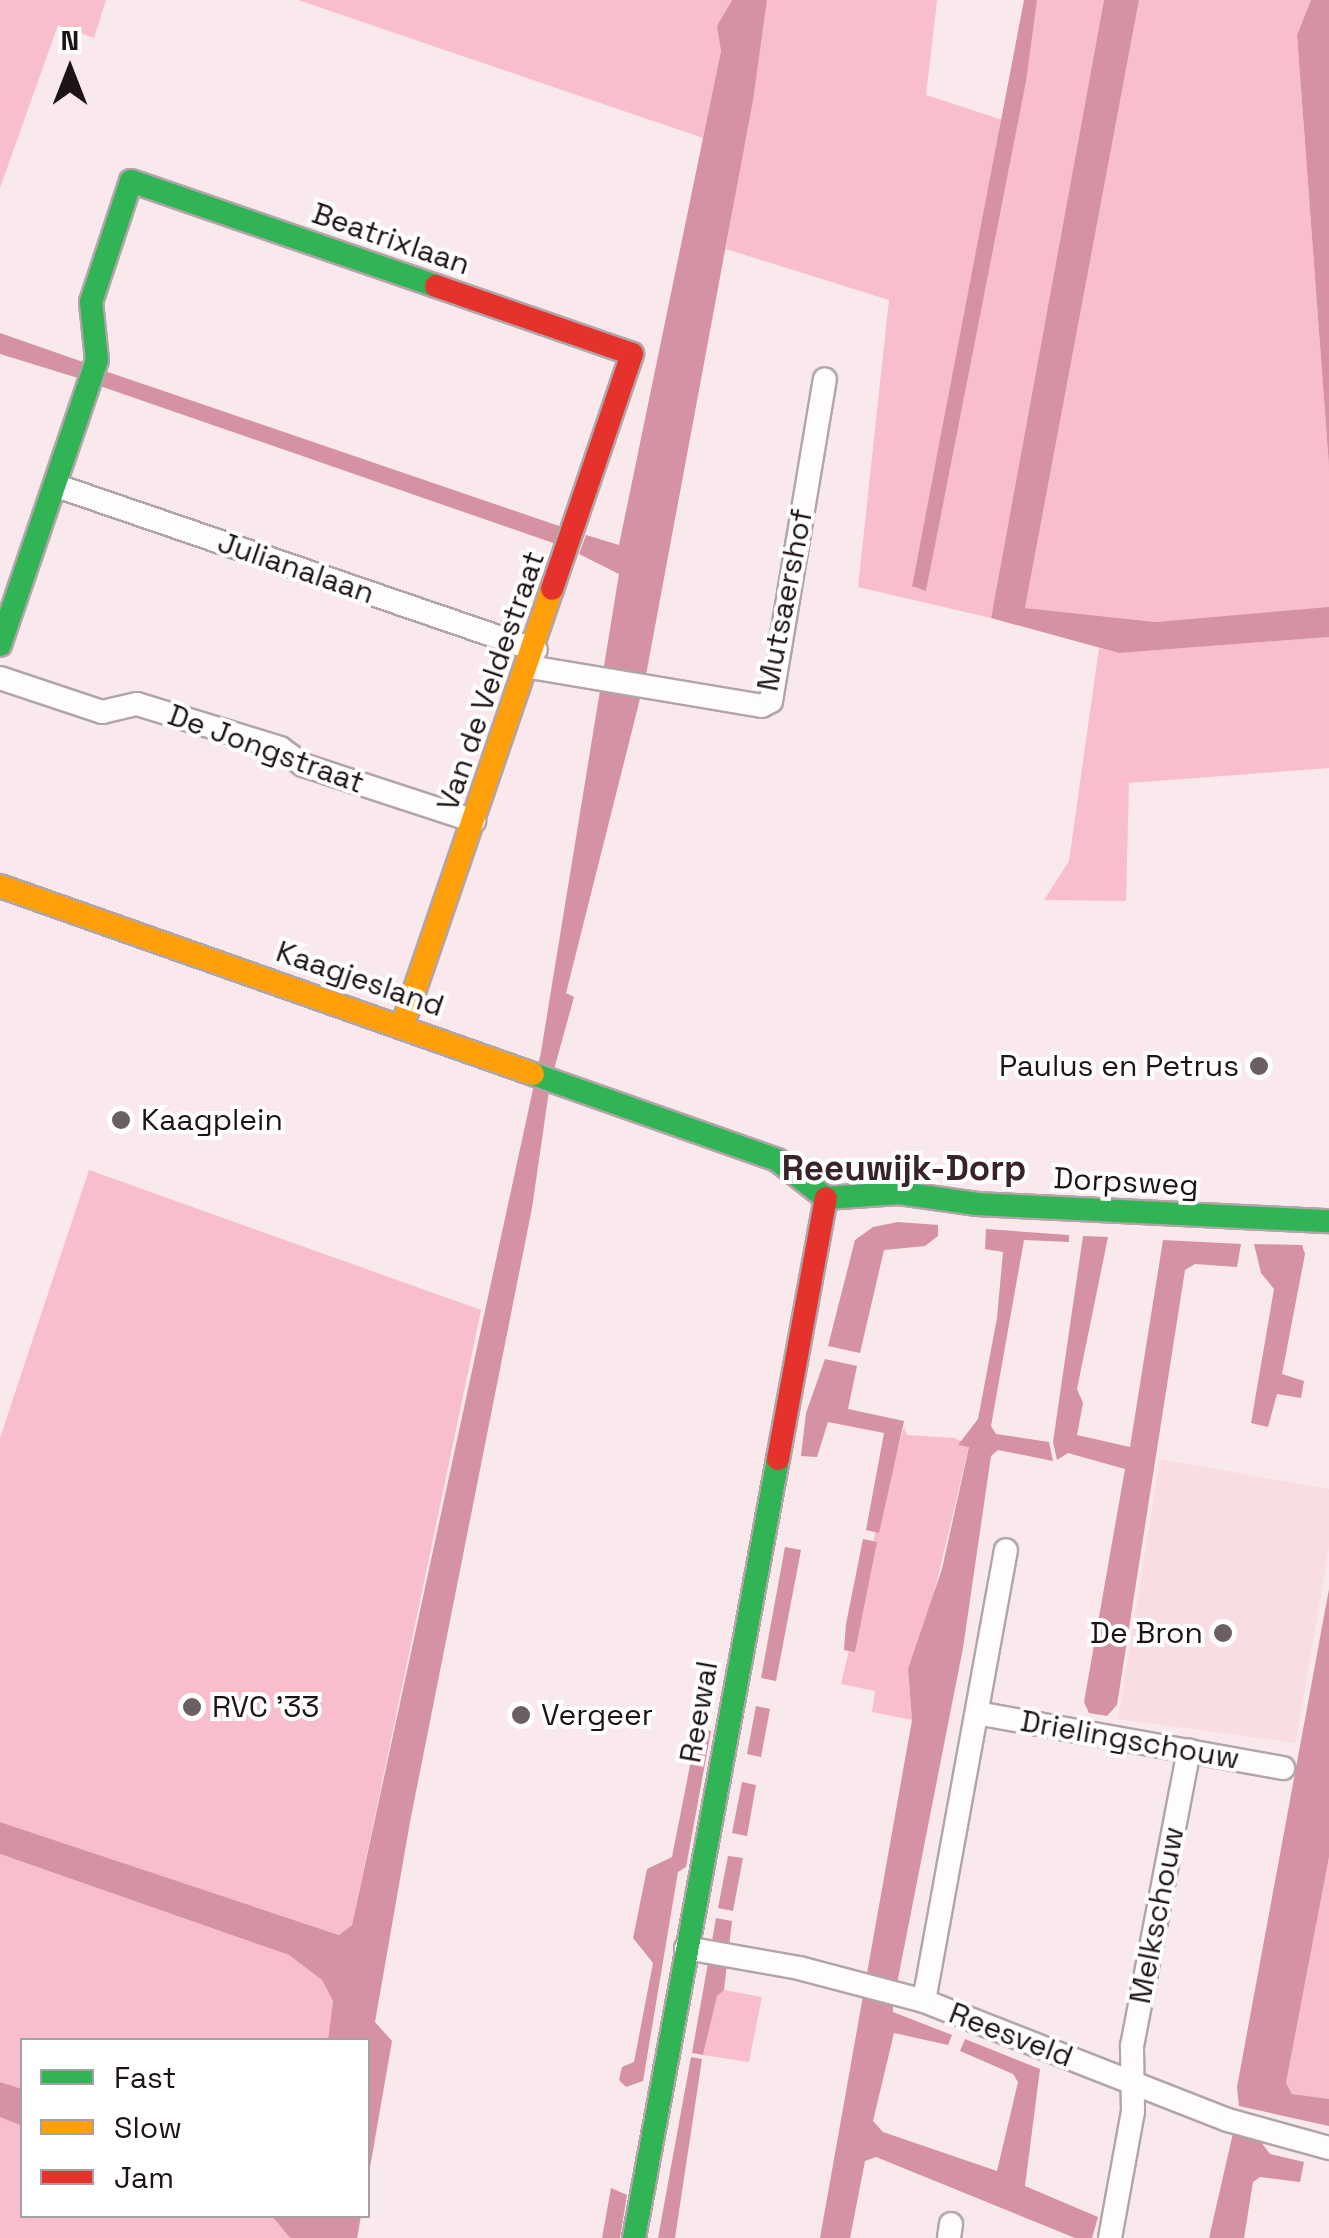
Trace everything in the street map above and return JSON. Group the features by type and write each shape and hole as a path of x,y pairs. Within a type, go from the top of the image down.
{"street":[{"name":"Beatrixlaan","path":"56,486 97,360 91,302 131,181 632,354"},
{"name":"Van de Veldestraat","path":"402,1027 533,658 632,354"},
{"name":"Mutsaershof","path":"533,658 600,682 762,706 770,700 825,379"},
{"path":"0,645 56,486"},
{"name":"Julianalaan","path":"56,486 533,658"},
{"name":"De Jongstraat","path":"0,678 102,712 137,704 280,748 303,765 474,822"},
{"name":"Kaagjesland","path":"0,886 524,1066 777,1160 826,1198"},
{"name":"Dorpsweg","path":"826,1198 899,1193 977,1204 1329,1221"},
{"name":"Reewal","path":"634,2238 696,1950 826,1198"},
{"name":"Drielingschouw","path":"914,1999 977,1713 1006,1550"},
{"name":"Drielingschouw","path":"977,1713 1283,1768"},
{"name":"Melkschouw","path":"1110,2238 1133,2112 1132,2046 1189,1750"},
{"name":"Reesveld","path":"696,1950 854,1981 914,1999 1228,2120 1329,2148"}],"shaded area":[{"path":"0,0 106,0 94,38 58,25 0,188"},
{"path":"298,0 732,0 718,26 721,51 703,138"},
{"path":"732,0 767,0 753,100 646,675 566,993 574,997 550,1084 532,1208 410,1822 375,2022 392,2041 370,2168 370,2038 328,2038 333,2001 322,1980 289,1955 0,1854 0,1822 339,1935 352,1925 541,1052 619,574 579,554 586,535 619,545 721,51 717,26"},
{"path":"767,0 937,0 926,95 1003,120 912,585 926,591 1037,0 1104,0 991,618 858,587 889,300 726,249"},
{"path":"1024,0 1037,0 1026,81 926,591 912,586"},
{"path":"1104,0 1139,0 1025,608 1156,622 1329,607 1329,637 1119,653 991,618"},
{"path":"1139,0 1311,0 1297,35 1329,466 1329,607 1324,610 1157,622 1025,608"},
{"path":"1311,0 1329,0 1329,466 1297,35"},
{"path":"0,333 83,362 78,378 0,354"},
{"path":"102,370 565,528 559,545 97,385"},
{"path":"1329,637 1329,768 1129,783 1126,901 1044,900 1069,861 1099,648 1119,653"},
{"path":"89,1170 481,1310 352,1925 339,1935 0,1822 0,1438"},
{"path":"898,1222 938,1225 938,1236 925,1246 884,1250 860,1353 828,1346 855,1240 873,1227"},
{"path":"986,1229 1069,1235 1069,1242 1024,1240 991,1426 996,1434 1049,1442 1053,1461 998,1450 991,1456 963,1648 893,2004 893,2012 952,2035 948,2045 894,2033 873,2121 883,2132 997,2171 1018,2082 1013,2074 960,2051 965,2039 1040,2069 1025,2186 1098,2217 1092,2238 1075,2238 876,2157 865,2161 850,2238 820,2238 912,1720 908,1669 942,1569 969,1447 958,1445 978,1419 997,1318 1003,1252 985,1249"},
{"path":"1083,1236 1108,1237 1077,1389 1083,1403 1077,1435 1130,1447 1163,1240 1241,1244 1237,1267 1195,1264 1185,1270 1117,1705 1107,1716 1089,1713 1084,1702 1125,1469 1068,1453 1057,1460 1053,1442"},
{"path":"1254,1244 1302,1245 1305,1254 1282,1374 1304,1381 1301,1398 1277,1394 1268,1427 1251,1423 1274,1289 1261,1273"},
{"path":"825,1359 857,1366 848,1409 904,1421 879,1533 866,1530 884,1433 828,1422 817,1457 801,1456 806,1413"},
{"path":"904,1427 907,1435 955,1438 969,1446 925,1631 908,1669 912,1720 872,1712 875,1691 841,1684 849,1650 855,1651 875,1532"},
{"name":"De Bron","path":"1160,1459 1329,1489 1329,1547 1296,1743 1118,1719"},
{"path":"863,1539 877,1542 855,1652 844,1650"},
{"path":"785,1547 801,1550 776,1681 761,1678"},
{"path":"1329,1589 1329,1857 1286,2083 1292,2094 1329,2099 1329,2126 1239,2106 1237,2087"},
{"path":"756,1706 770,1709 761,1757 747,1754"},
{"path":"697,1730 711,1731 686,1867 678,1872 643,2081 626,2087 619,2080 622,2067 634,2062 653,1963 633,1938 647,1869 672,1857"},
{"path":"742,1782 756,1785 747,1836 732,1833"},
{"path":"0,1854 289,1955 322,1980 333,2001 328,2038 20,2038 20,2088 0,2082"},
{"path":"728,1856 743,1858 733,1911 718,1908"},
{"path":"1329,1857 1329,2099 1292,2094 1286,2083"},
{"path":"716,1918 732,1921 724,1990 717,1996 703,2055 692,2053"},
{"path":"724,1990 762,1997 749,2062 703,2055 717,1995"},
{"path":"691,2057 702,2059 675,2238 658,2238"},
{"path":"0,2082 20,2088 20,2125 0,2117"},
{"path":"0,2117 20,2125 20,2218 274,2218 290,2238 0,2238"},
{"path":"1233,2133 1258,2138 1270,2154 1304,2162 1300,2182 1260,2177 1253,2182 1244,2238 1209,2238"},
{"path":"611,2188 627,2195 620,2238 602,2238"},
{"path":"274,2218 361,2218 357,2238 290,2238"}],"traffic: fast":[{"path":"0,645 97,360 91,302 131,181 436,286"},
{"path":"533,1074 777,1160 826,1198 899,1193 977,1204 1329,1221"},
{"path":"634,2238 778,1459"}],"traffic: slow":[{"path":"402,1027 552,589"},
{"path":"0,886 533,1074"}],"traffic: jam":[{"path":"436,286 632,354 552,589"},
{"path":"778,1459 826,1198"}],"place":[{"name":"Paulus en Petrus","path":"1259,1066"},
{"name":"Kaagplein","path":"121,1120"},
{"name":"De Bron","path":"1223,1633"},
{"name":"RVC '33","path":"192,1707"},
{"name":"Vergeer","path":"521,1715"}],"district":[{"name":"Reeuwijk-Dorp","path":"904,1168"}]}
